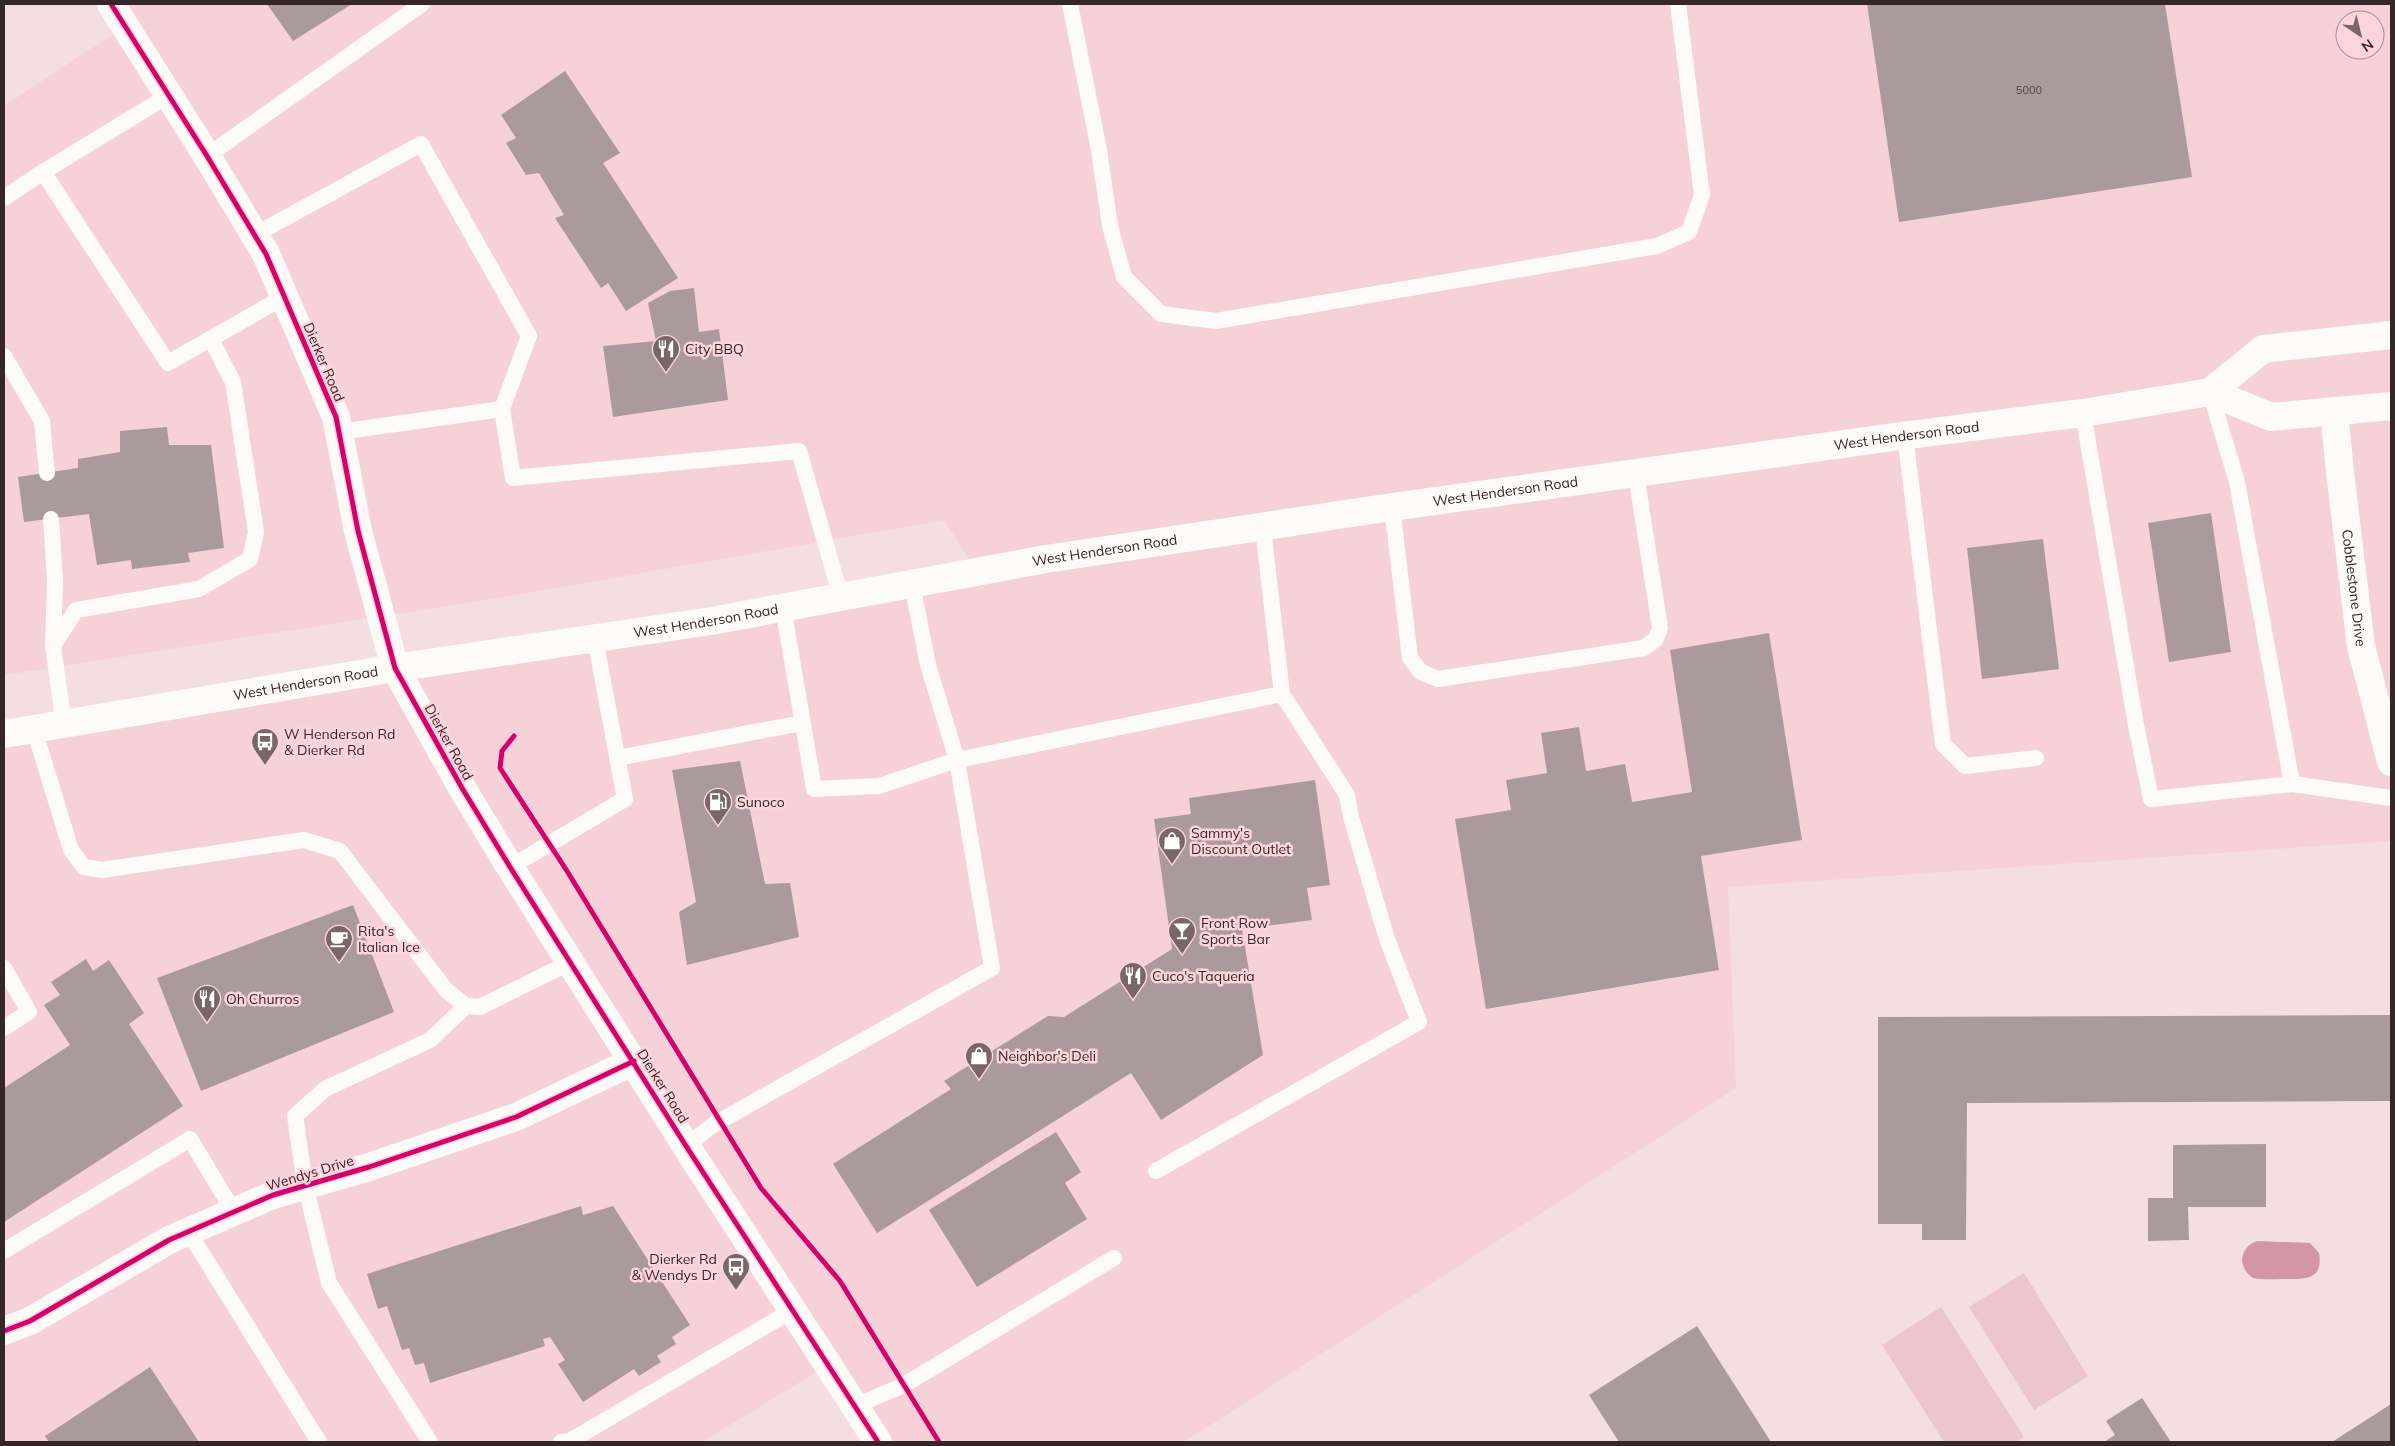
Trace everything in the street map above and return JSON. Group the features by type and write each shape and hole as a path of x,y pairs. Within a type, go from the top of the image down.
{"street":[{"name":"Dierker Road","path":"111,4 266,254 336,417 358,531 395,668 462,788 510,867 686,1146 878,1442"},
{"name":"West Henderson Road","path":"4,734 395,668 595,638 782,607 1046,559 1263,528 1392,507 1905,435 2083,413 2210,392 2263,349 2391,335"},
{"path":"2210,392 2271,417 2391,406"},
{"name":"Cobblestone Drive","path":"2334,411 2362,646 2382,691 2391,762"},
{"name":"Wendys Drive","path":"4,1331 30,1321 169,1240 234,1212 305,1184 369,1167 516,1117 634,1061"}],"lane":[{"path":"207,156 422,4"},
{"path":"1070,4 1099,150 1110,226 1124,277 1161,314 1216,321 1657,246 1689,232 1702,195 1678,4"},
{"path":"4,198 169,95"},
{"path":"254,235 422,144 529,336 502,409 513,478 799,451 841,597"},
{"path":"44,172 168,363 284,297"},
{"path":"53,646 76,610 200,589 250,559 256,532 233,382 211,339"},
{"path":"4,356 42,421 47,473"},
{"path":"2210,392 2237,482 2292,784"},
{"path":"339,432 502,409"},
{"path":"2083,413 2136,725 2151,799 2292,784 2391,798"},
{"path":"1905,435 1943,744 1964,766 2036,758"},
{"path":"1392,507 1410,658 1421,672 1438,679 1644,648 1656,639 1660,628 1636,474"},
{"path":"51,518 55,581 53,646 64,725"},
{"path":"1156,1171 1419,1022 1387,939 1351,817 1347,795 1282,694 1263,528"},
{"path":"55,581 76,610"},
{"path":"686,1146 713,1125 992,968 957,760 928,665 912,584"},
{"path":"782,607 814,789 879,786 957,760 1282,694"},
{"path":"510,867 625,799 595,638"},
{"path":"617,758 802,723"},
{"path":"34,729 71,850 84,866 102,870 304,840 340,851 446,990 466,1006 480,1007 571,962"},
{"path":"4,968 29,1012 4,1028"},
{"path":"430,1442 329,1283 305,1184 295,1116 325,1089 430,1040 466,1006"},
{"path":"4,1251 190,1139 234,1212"},
{"path":"188,1232 319,1442"},
{"path":"855,1406 904,1384 1114,1258"},
{"path":"561,1442 570,1441 793,1310"}],"shaded area":[{"path":"109,4 2391,4 2391,841 1728,887 1736,1088 1184,1442 878,1442 828,1365 702,1442 4,1442 4,734 977,571 944,520 505,597 4,675 4,106 124,27"},
{"path":"2257,1241 2310,1243 2319,1253 2320,1262 2318,1269 2310,1277 2297,1279 2253,1278 2244,1269 2242,1258 2247,1248"},
{"path":"2024,1273 2088,1376 2034,1410 1969,1307"},
{"path":"1941,1307 2024,1437 2016,1442 1944,1442 1882,1345"}],"building":[{"path":"267,4 352,4 293,41"},
{"path":"1867,4 2165,4 2192,177 1899,222"},
{"path":"565,71 620,153 603,163 678,278 626,311 608,283 601,288 555,218 564,215 539,173 526,175 506,143 516,138 501,115"},
{"name":"City BBQ","path":"694,288 699,332 719,329 728,400 613,417 603,346 656,341 648,303 670,291"},
{"path":"167,427 169,445 211,445 224,548 188,553 190,562 132,569 131,560 97,565 89,514 24,522 18,477 78,468 78,459 120,452 120,431"},
{"path":"2211,513 2231,652 2169,662 2148,523"},
{"path":"2043,539 2059,669 1982,679 1967,548"},
{"path":"1769,633 1802,840 1701,856 1719,970 1486,1009 1455,819 1511,810 1506,780 1547,773 1541,733 1579,727 1586,771 1625,764 1632,802 1692,792 1670,650"},
{"name":"Sunoco","path":"740,761 765,884 790,883 799,937 687,965 679,912 696,902 672,770"},
{"path":"1315,780 1330,885 1307,888 1312,920 1242,929 1263,1055 1161,1120 1131,1073 877,1233 833,1164 951,1089 944,1081 1048,1016 1064,1017 1172,949 1154,819 1191,814 1189,798"},
{"path":"353,905 394,1012 201,1091 157,978"},
{"path":"86,959 93,971 109,960 144,1013 129,1024 183,1106 4,1222 4,1088 70,1045 44,1005 60,995 51,982"},
{"path":"2391,1015 2391,1101 1967,1103 1966,1240 1922,1240 1922,1224 1878,1224 1878,1017"},
{"path":"1056,1132 1081,1172 1065,1183 1087,1219 977,1287 929,1210"},
{"path":"2266,1144 2266,1207 2188,1207 2189,1240 2148,1241 2148,1198 2173,1198 2173,1145"},
{"path":"581,1206 583,1215 613,1206 690,1325 672,1337 676,1344 657,1356 661,1362 639,1376 634,1369 583,1402 558,1364 565,1360 550,1337 543,1339 545,1346 430,1383 424,1363 415,1365 409,1348 402,1350 387,1306 378,1309 367,1274"},
{"path":"1697,1326 1771,1442 1619,1442 1589,1395"},
{"path":"150,1367 199,1442 49,1442 45,1436"},
{"path":"2142,1398 2171,1442 2104,1442 2115,1435 2106,1421"},
{"path":"2391,1404 2391,1442 2332,1442"}],"cycle path":[{"path":"111,4 266,254 336,417 358,531 395,668 462,788 510,867 686,1146 878,1442"},
{"path":"514,736 502,751 500,768 567,871 761,1188 840,1281 939,1442"},
{"path":"4,1331 30,1321 169,1240 273,1195 369,1167 516,1117 634,1061"}],"place":[{"name":"City BBQ","path":"666,373"},
{"name":"W Henderson Rd & Dierker Rd","path":"265,766"},
{"name":"Sunoco","path":"718,826"},
{"name":"Sammy's Discount Outlet","path":"1172,865"},
{"name":"Front Row Sports Bar","path":"1182,955"},
{"name":"Rita's Italian Ice","path":"339,963"},
{"name":"Cuco's Taqueria","path":"1133,1000"},
{"name":"Oh Churros","path":"207,1023"},
{"name":"Neighbor's Deli","path":"979,1080"},
{"name":"Dierker Rd & Wendys Dr","path":"736,1291"}]}
